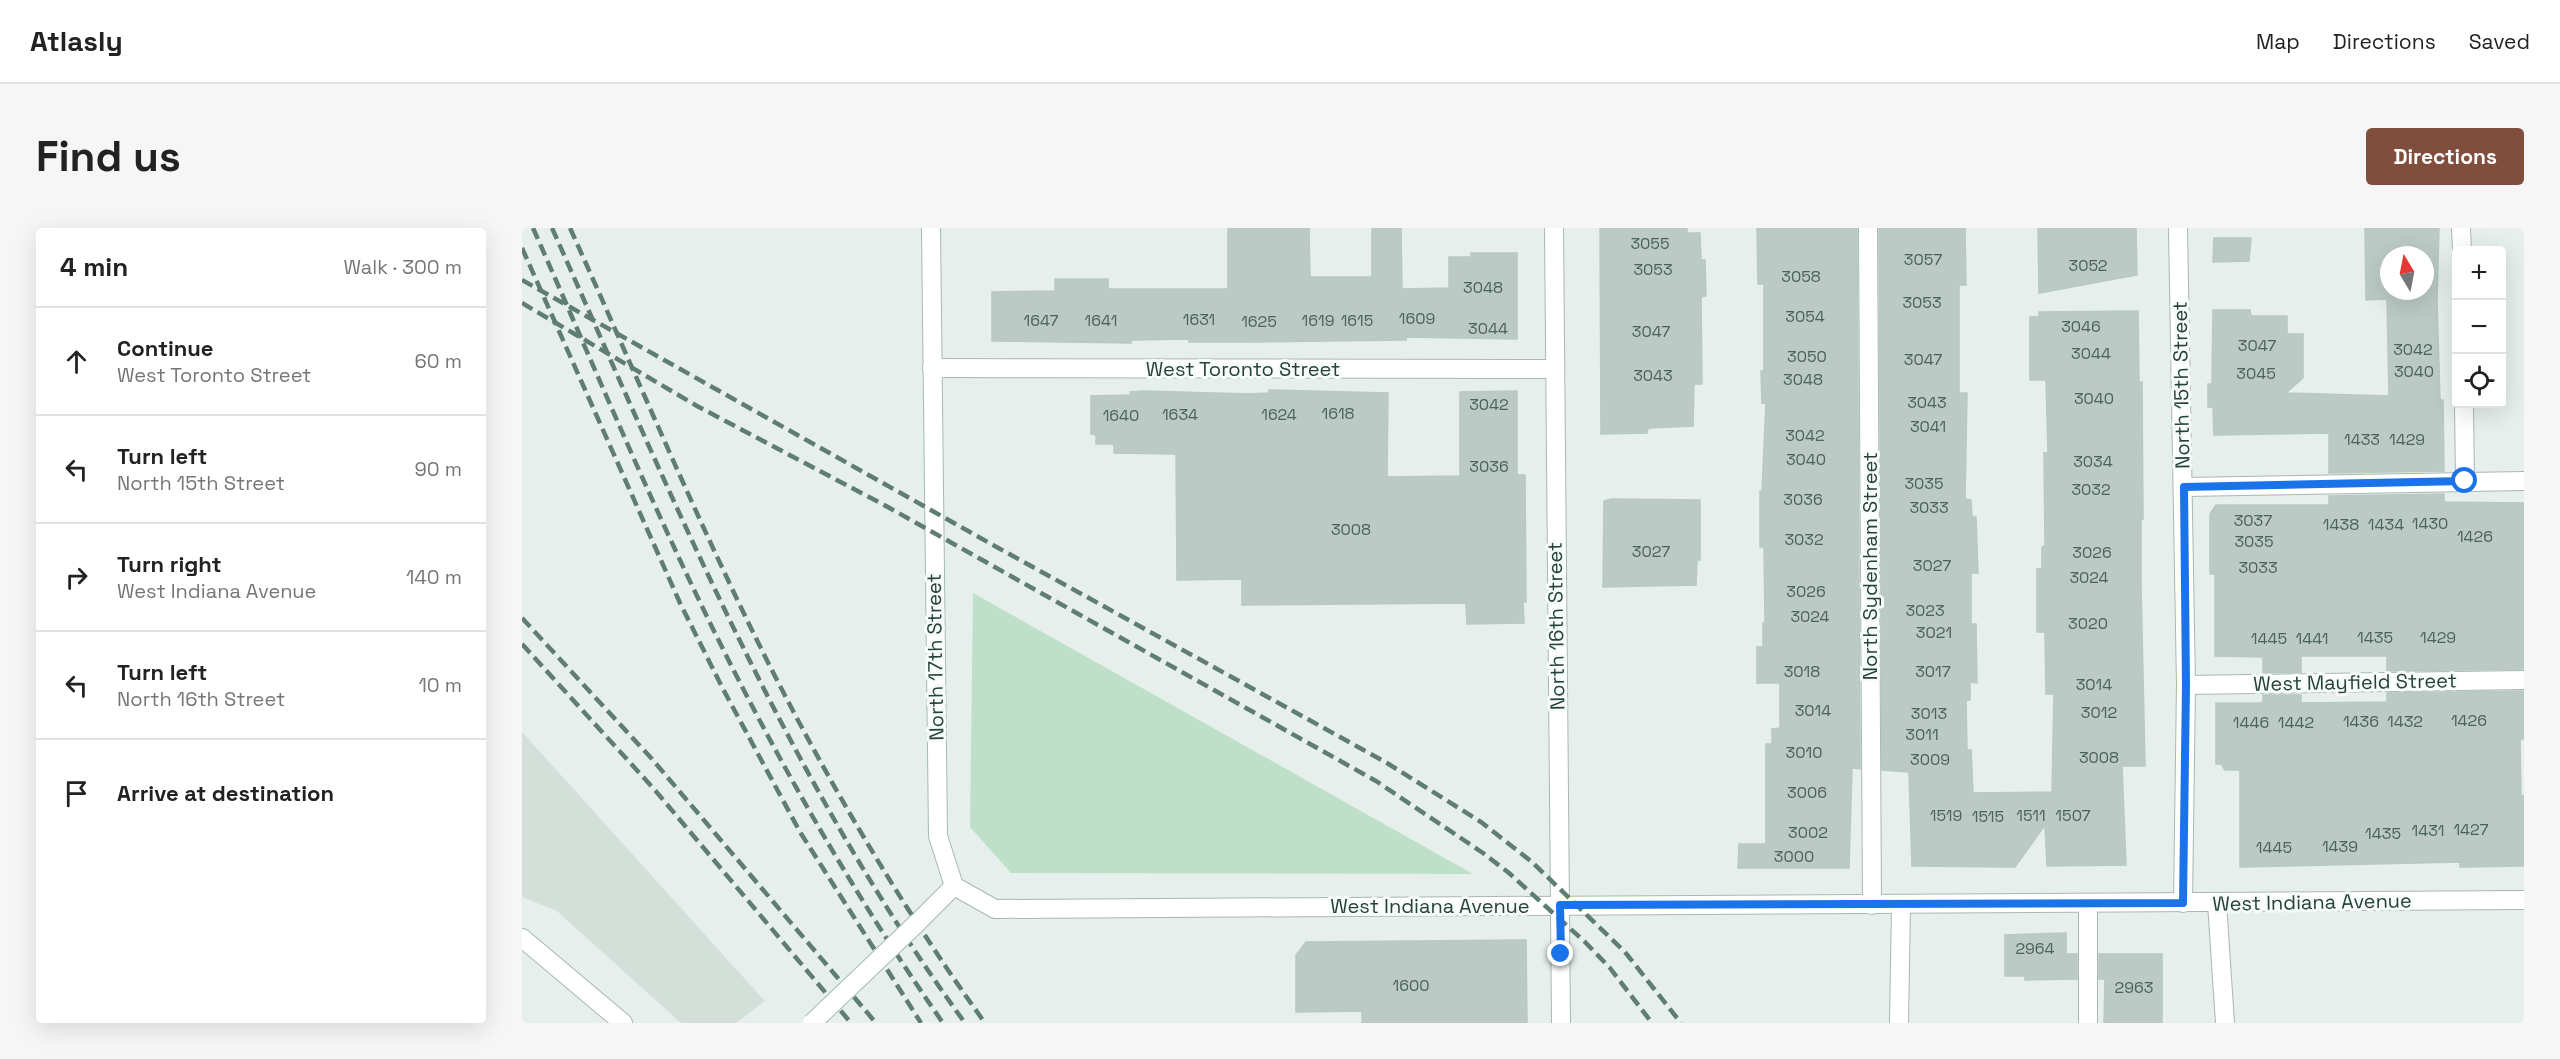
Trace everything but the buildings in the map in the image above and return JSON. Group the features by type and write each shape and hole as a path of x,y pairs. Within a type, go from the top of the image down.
{"street":[{"name":"North 17th Street","path":"931,228 938,836 954,886"},
{"name":"North 16th Street","path":"1554,228 1562,1023"},
{"name":"North Sydenham Street","path":"1868,228 1872,905"},
{"name":"North 15th Street","path":"2178,228 2186,685 2183,903"},
{"path":"2461,228 2462,246"},
{"name":"West Toronto Street","path":"932,368 1554,369"},
{"path":"2464,408 2465,481"},
{"path":"2184,487 2524,481"},
{"name":"West Mayfield Street","path":"2186,685 2524,680"},
{"name":"West Indiana Avenue","path":"954,886 995,909 2524,900"},
{"path":"812,1023 954,886"},
{"path":"2088,903 2088,1023"},
{"path":"2217,903 2225,1023"},
{"path":"1899,1023 1901,905"},
{"path":"522,938 623,1023"}],"shaded area":[{"path":"522,732 765,1001 736,1023 681,1023 557,911 522,897"}],"green space":[{"path":"973,593 1473,874 1011,873 970,827"}],"railway":[{"path":"533,228 654,505 752,706 843,868 943,1023"},
{"path":"552,228 690,535 789,737 843,835 901,930 965,1023"},
{"path":"570,228 708,536 785,695 846,808 879,863 948,971 985,1023"},
{"path":"522,248 680,603 723,689 800,832 921,1023"},
{"path":"522,280 1387,763 1481,822 1532,862 1625,952 1681,1023"},
{"path":"522,303 697,406 886,506 1376,781 1509,873 1585,942 1610,968 1652,1023"},
{"path":"522,618 652,759 876,1023"},
{"path":"522,644 654,789 851,1023"}],"route":[{"path":"1561,954 1560,905 2183,903 2186,685 2184,487 2465,481"}]}
